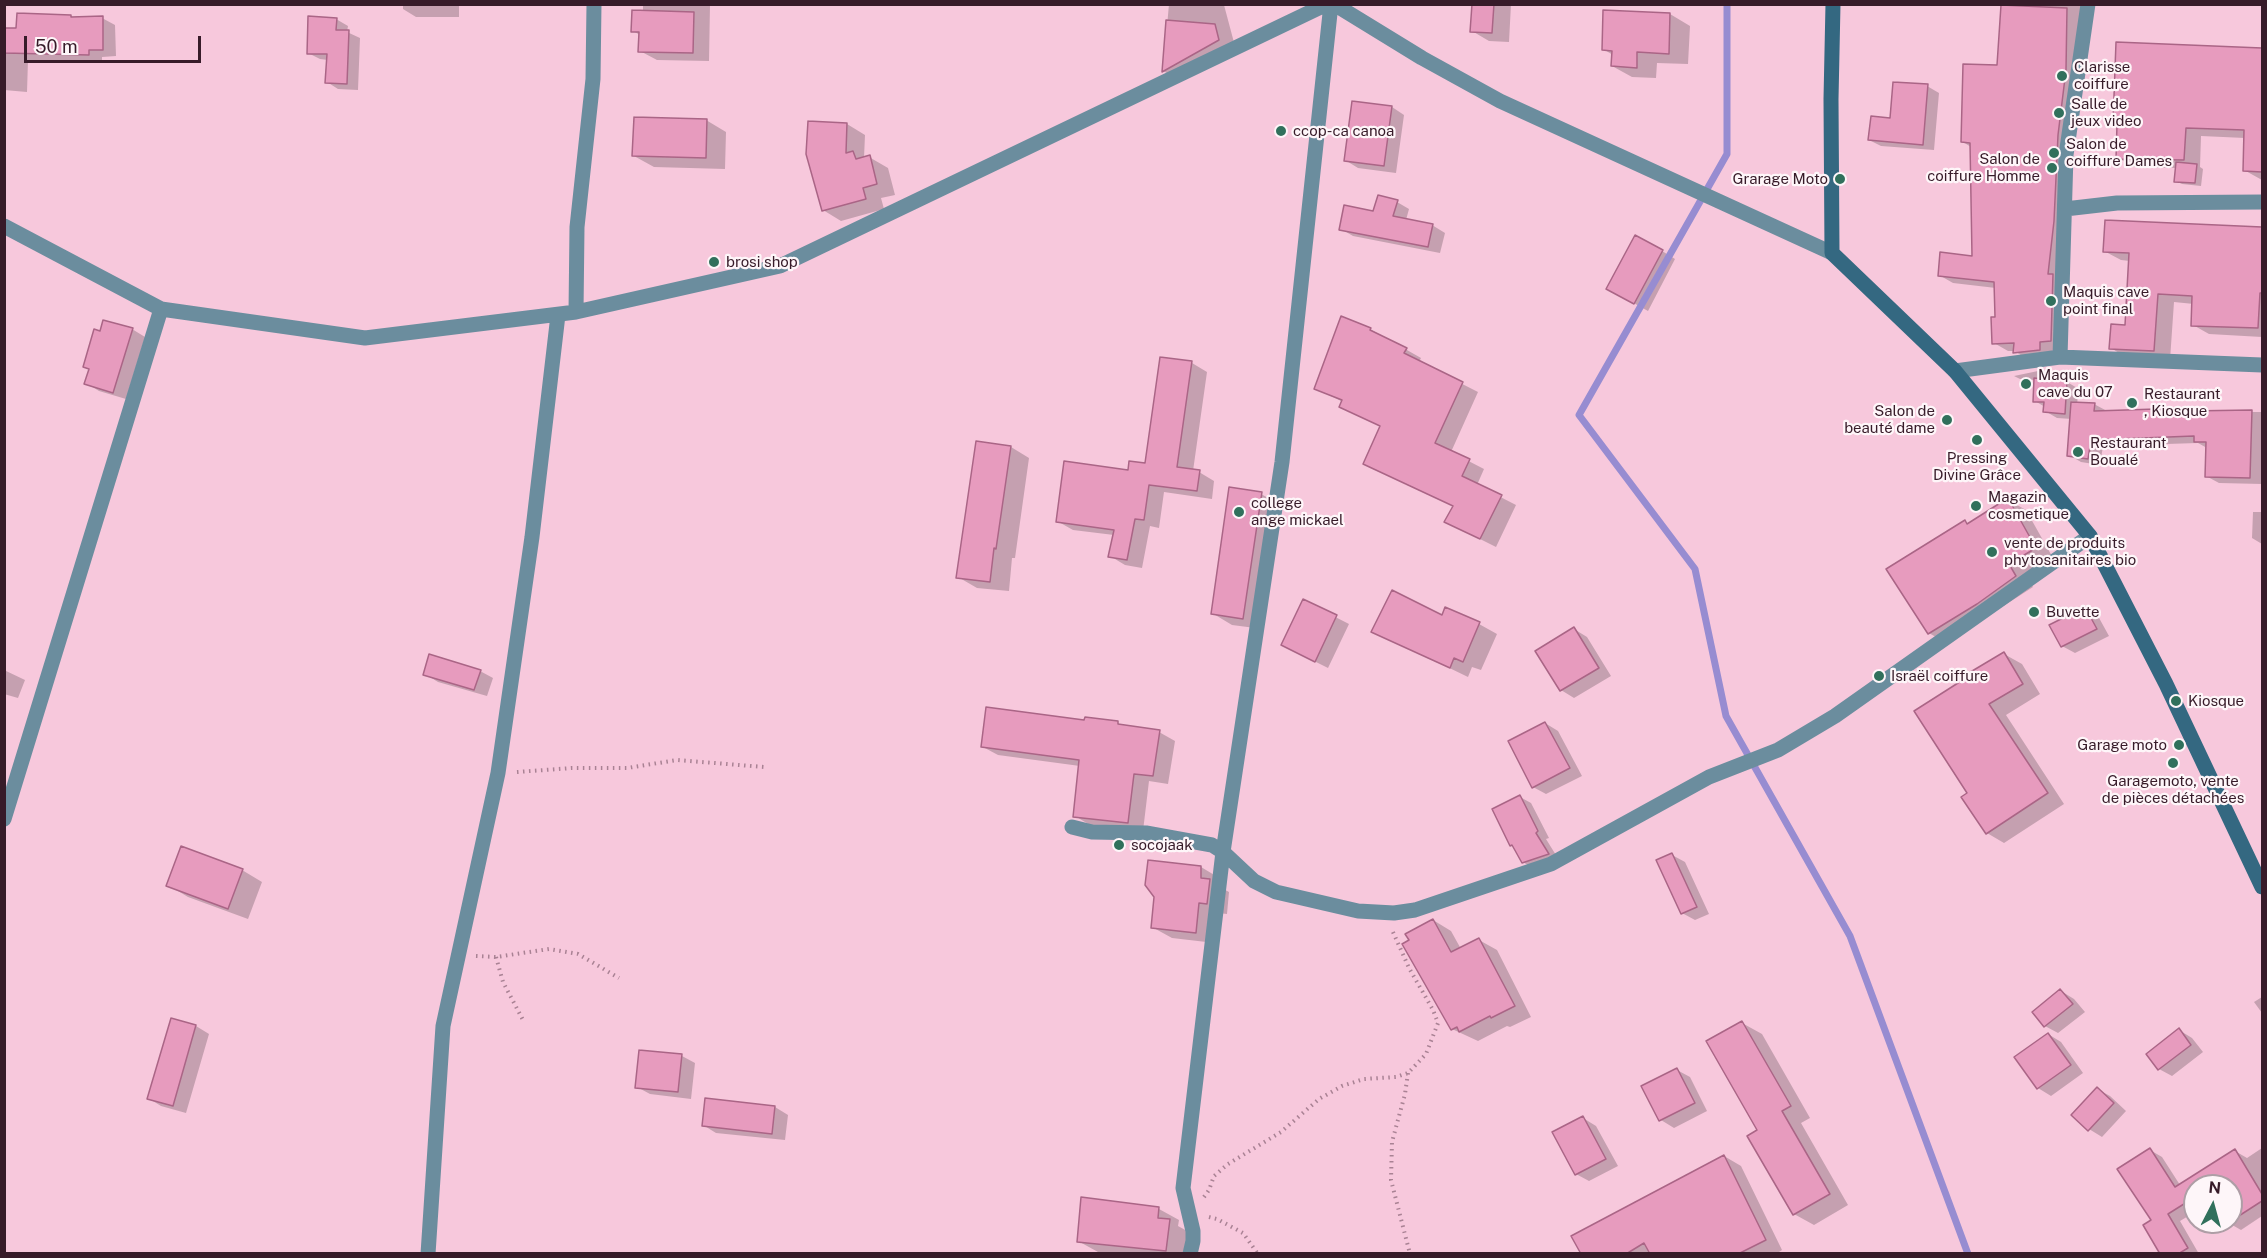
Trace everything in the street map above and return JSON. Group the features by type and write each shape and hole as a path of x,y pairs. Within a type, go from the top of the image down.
{"main road":[{"path":"1833,4 1832,253 1955,371 2090,537 2166,684 2262,887"}],"street":[{"path":"576,312 577,227 593,79 594,4"},
{"path":"4,226 161,309 365,338 576,312 780,266 1331,4"},
{"path":"1331,4 1500,101 1832,253"},
{"path":"1190,1254 1193,1241 1190,1213 1183,1188 1223,852 1282,462 1331,4"},
{"path":"2061,357 2066,155 2088,4"},
{"path":"2065,209 2117,203 2262,202"},
{"path":"4,819 161,309"},
{"path":"428,1254 443,1026 498,773 532,537 558,315"},
{"path":"1955,371 2061,357 2262,365"},
{"path":"1072,827 1092,832 1146,833 1212,845 1223,852 1254,881 1276,892 1358,911 1415,910 1551,864 1709,777 1778,750 1844,710 2090,537"}],"path":[{"path":"498,773 572,768 627,768 676,760 764,767"},
{"path":"1258,1254 1243,1233 1216,1219 1190,1213 1209,1190 1214,1176 1228,1164 1281,1132 1319,1099 1342,1086 1364,1079 1395,1077 1408,1073 1426,1054 1438,1023 1433,1010 1408,968 1385,912"},
{"path":"460,955 496,957 549,949 578,954 619,978"},
{"path":"496,957 503,982 523,1020"},
{"path":"1408,1073 1405,1095 1392,1142 1391,1180 1410,1254"}],"building":[{"path":"1472,4 1494,4 1492,33 1470,32"},
{"path":"2001,5 2067,8 2066,70 2058,135 2054,221 2048,274 2053,274 2051,341 2040,342 2040,350 2013,353 2014,343 1992,344 1991,317 1995,317 1994,282 1938,276 1940,252 1972,256 1970,143 1961,142 1963,64 1997,65"},
{"path":"632,10 694,12 693,53 638,52 639,32 631,32"},
{"path":"1603,10 1670,13 1669,54 1637,52 1637,68 1611,66 1612,51 1602,50"},
{"path":"17,13 71,15 71,17 103,16 103,50 89,50 89,55 4,53 4,28 16,28"},
{"path":"308,16 337,18 336,30 349,30 347,84 325,83 327,54 307,54"},
{"path":"1166,20 1215,24 1219,40 1162,72"},
{"path":"2116,42 2262,48 2262,172 2243,171 2244,130 2186,128 2184,160 2116,159 2117,124 2113,123"},
{"path":"1893,82 1928,84 1923,145 1868,140 1871,116 1890,118"},
{"path":"1352,101 1392,106 1384,166 1344,161"},
{"path":"634,117 707,119 706,158 632,156"},
{"path":"808,121 847,123 846,153 853,151 856,159 870,155 877,184 863,188 866,199 822,211 806,154"},
{"path":"2176,162 2197,164 2195,183 2174,182"},
{"path":"1378,195 1398,200 1393,216 1433,224 1428,247 1339,230 1344,205 1373,211"},
{"path":"2105,220 2262,227 2262,293 2260,293 2258,328 2191,326 2192,296 2158,294 2154,351 2109,349 2111,324 2125,325 2129,253 2103,252"},
{"path":"1635,235 1663,250 1634,304 1606,289"},
{"path":"1341,316 1371,328 1370,330 1407,348 1404,353 1463,382 1435,443 1470,459 1462,476 1502,495 1480,539 1444,522 1453,506 1363,464 1380,426 1339,407 1342,400 1314,389"},
{"path":"103,320 133,328 113,393 84,384 89,369 83,367 94,329 100,331"},
{"path":"1160,357 1192,361 1177,467 1200,470 1197,491 1149,485 1144,520 1135,519 1127,560 1108,557 1114,530 1056,522 1064,461 1128,470 1129,461 1145,463"},
{"path":"2034,378 2067,381 2065,414 2043,412 2044,402 2033,402"},
{"path":"2071,402 2095,403 2094,411 2188,408 2188,411 2252,410 2250,478 2205,477 2206,442 2194,442 2194,436 2091,440 2088,459 2067,456"},
{"path":"976,441 1011,446 990,582 956,578"},
{"path":"1229,487 1262,492 1243,619 1211,614"},
{"path":"2008,498 2036,548 2009,564 2016,576 1977,604 1928,634 1886,569 1965,520 1967,524"},
{"path":"1392,590 1442,615 1445,607 1480,622 1463,662 1454,658 1450,668 1371,632"},
{"path":"1303,599 1337,615 1315,662 1281,645"},
{"path":"2085,607 2097,629 2061,647 2049,625"},
{"path":"1574,627 1599,668 1560,691 1535,651"},
{"path":"2004,652 2023,684 1989,704 2048,793 1986,834 1961,797 1967,793 1914,711 1958,683 1957,680"},
{"path":"429,654 481,670 474,690 423,675"},
{"path":"986,707 1084,720 1085,717 1118,721 1118,724 1160,730 1153,776 1134,774 1128,823 1073,817 1079,760 981,747"},
{"path":"1545,722 1570,768 1532,788 1508,741"},
{"path":"1520,795 1538,831 1536,833 1549,854 1522,863 1512,845 1510,846 1492,809"},
{"path":"181,846 243,869 228,909 166,886"},
{"path":"1672,853 1697,907 1681,914 1656,860"},
{"path":"1148,860 1201,866 1201,878 1210,879 1207,904 1199,903 1196,933 1151,928 1154,897 1145,885"},
{"path":"1433,919 1451,952 1479,938 1515,1006 1459,1032 1457,1027 1451,1030 1402,944 1409,940 1405,934"},
{"path":"2060,989 2073,1004 2044,1027 2032,1012"},
{"path":"171,1018 196,1025 173,1106 147,1099"},
{"path":"1742,1021 1791,1106 1782,1111 1830,1194 1793,1215 1747,1136 1757,1130 1706,1041"},
{"path":"2179,1028 2191,1045 2158,1070 2146,1054"},
{"path":"2048,1033 2071,1065 2037,1089 2014,1057"},
{"path":"639,1050 682,1054 678,1092 635,1088"},
{"path":"1677,1068 1695,1103 1659,1121 1641,1086"},
{"path":"2097,1087 2114,1103 2088,1131 2071,1115"},
{"path":"705,1098 775,1106 772,1134 702,1126"},
{"path":"1583,1116 1606,1159 1575,1175 1552,1132"},
{"path":"2150,1148 2175,1187 2183,1182 2183,1205 2168,1214 2188,1248 2178,1254 2160,1254 2143,1225 2151,1220 2117,1169"},
{"path":"2235,1149 2262,1194 2262,1201 2243,1213 2243,1174 2196,1174"},
{"path":"1724,1155 1766,1240 1738,1254 1650,1254 1644,1243 1626,1254 1581,1254 1571,1236"},
{"path":"1081,1197 1159,1207 1158,1218 1170,1219 1166,1251 1077,1242"}],"waterway":[{"path":"1727,4 1727,154 1579,415 1695,569 1726,716 1850,936 1968,1254"}],"place":[{"name":"Clarisse coiffure","path":"2062,76"},
{"name":"Salle de jeux video","path":"2059,113"},
{"name":"ccop-ca canoa","path":"1281,131"},
{"name":"Salon de coiffure Dames","path":"2054,153"},
{"name":"Salon de coiffure Homme","path":"2052,168"},
{"name":"Grarage Moto","path":"1840,179"},
{"name":"brosi shop","path":"714,262"},
{"name":"Maquis cave point final","path":"2051,301"},
{"name":"Maquis cave du 07","path":"2026,384"},
{"name":"Restaurant , Kiosque","path":"2132,403"},
{"name":"Salon de beauté dame","path":"1947,420"},
{"name":"Pressing Divine Grâce","path":"1977,440"},
{"name":"Restaurant Boualé","path":"2078,452"},
{"name":"Magazin cosmetique","path":"1976,506"},
{"name":"college ange mickael","path":"1239,512"},
{"name":"vente de produits phytosanitaires bio","path":"1992,552"},
{"name":"Buvette","path":"2034,612"},
{"name":"Israël coiffure","path":"1879,676"},
{"name":"Kiosque","path":"2176,701"},
{"name":"Garage moto","path":"2179,745"},
{"name":"Garagemoto, vente de pièces détachées","path":"2173,763"},
{"name":"socojaak","path":"1119,845"}]}
